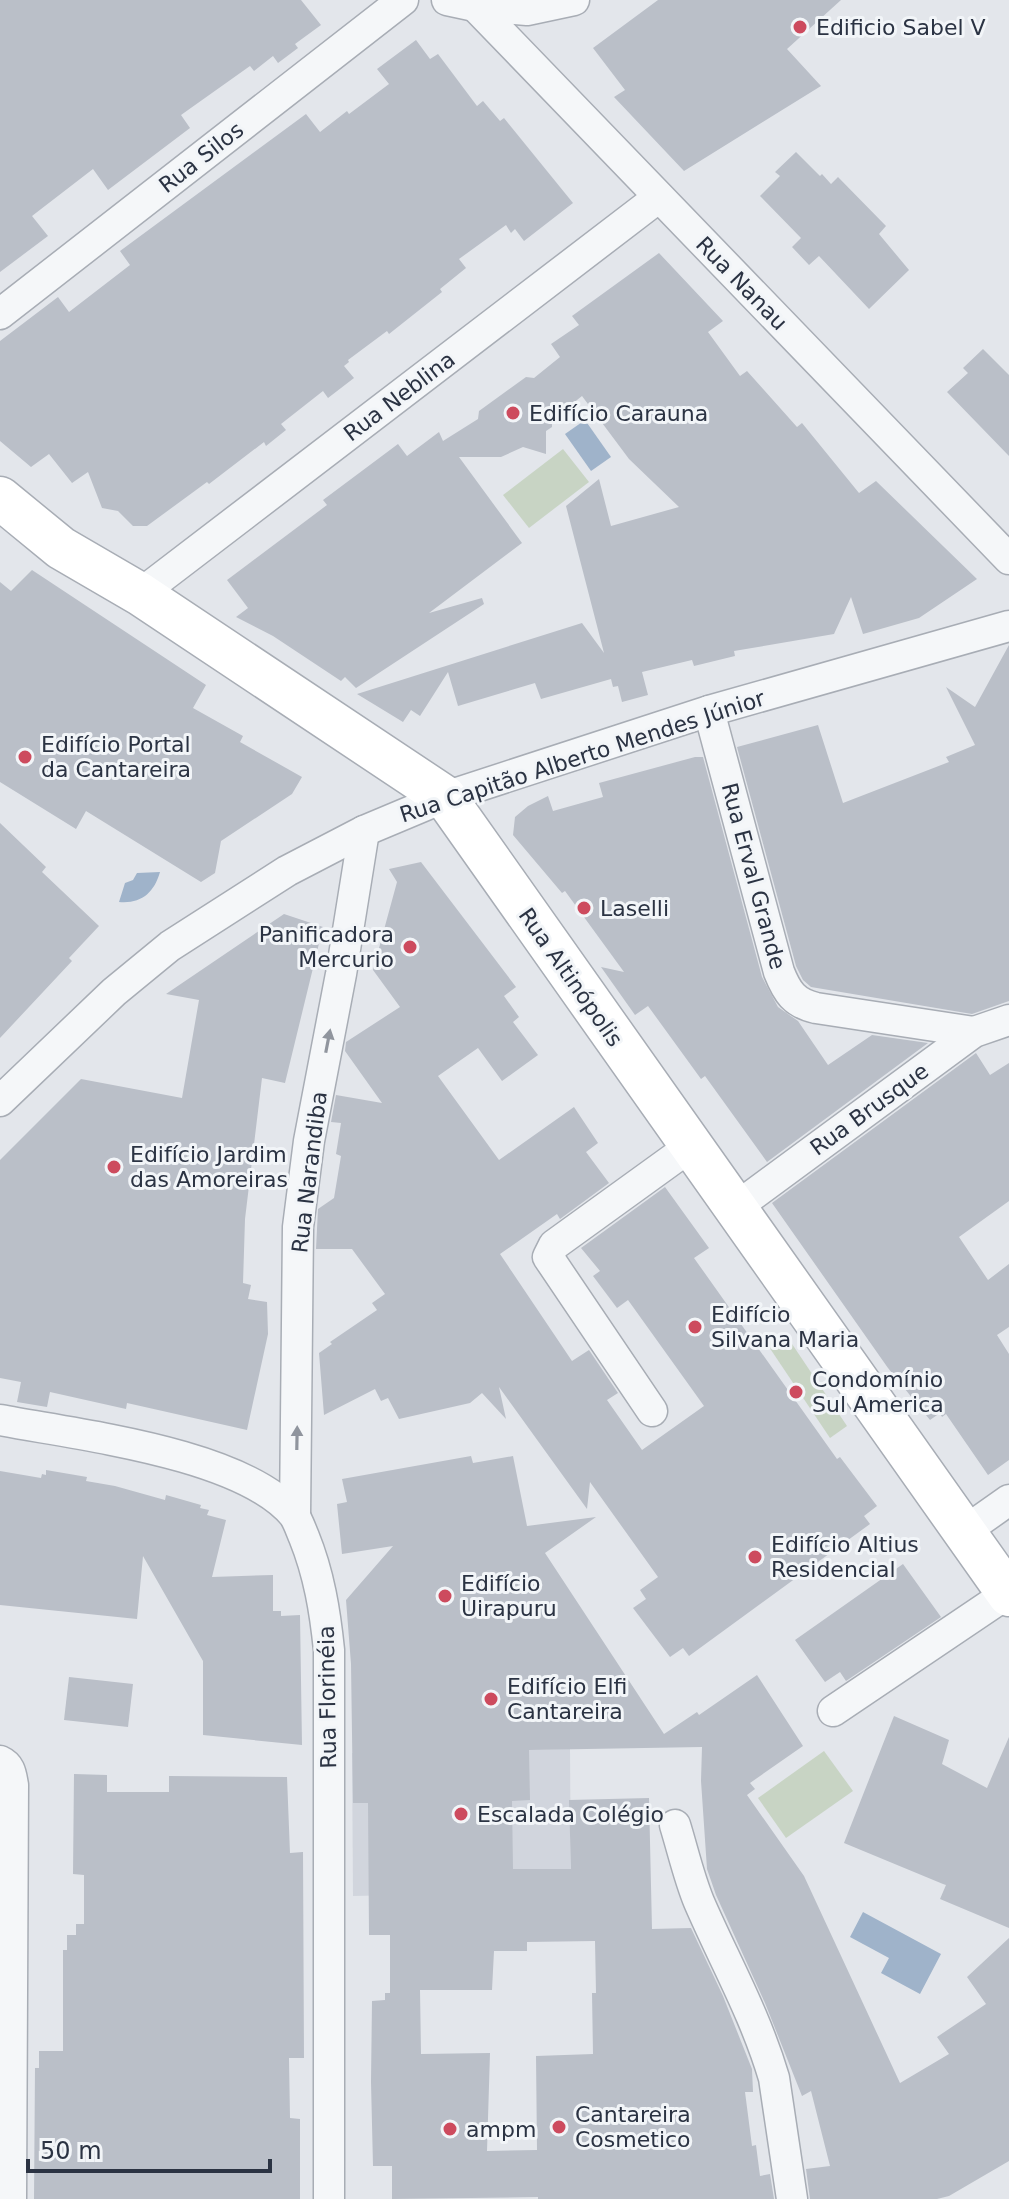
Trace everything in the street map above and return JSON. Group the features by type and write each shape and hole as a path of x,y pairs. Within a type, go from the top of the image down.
{"street":[{"name":"Rua Silos","path":"0,314 403,0"},
{"path":"461,3 527,10 574,0"},
{"name":"Rua Nanau","path":"461,3 659,197 1009,559"},
{"name":"Rua Neblina","path":"140,594 659,197"},
{"name":"Rua Altinópolis","path":"0,498 61,548 140,594 445,797 1008,1594"},
{"name":"Rua Capitão Alberto Mendes Júnior","path":"0,1101 114,992 170,946 287,871 364,831 445,797 709,711 1009,626"},
{"name":"Rua Erval Grande","path":"709,711 779,972 789,994 804,1005 816,1008 974,1032"},
{"name":"Rua Narandiba","path":"295,1516 298,1227 309,1141 364,831"},
{"name":"Rua Brusque","path":"735,1208 974,1032 1009,1020"},
{"path":"652,1411 548,1257 554,1245 691,1146"},
{"name":"Rua Florinéia","path":"0,1420 159,1450 239,1475 267,1490 295,1516 313,1560 324,1604 329,1650 329,2199"},
{"path":"965,1531 1009,1500"},
{"path":"833,1711 1008,1594"},
{"path":"0,1761 6,1763 11,1771 13,1785 11,2199"},
{"path":"675,1825 698,1898 745,1997 774,2078 792,2199"}],"shaded area":[{"name":"Escalada Colégio","path":"570,1749 571,1891 353,1896 352,1753"}],"green space":[{"path":"563,449 589,482 529,528 503,495"},
{"path":"784,1332 847,1426 830,1438 767,1344"},
{"path":"824,1751 853,1791 786,1838 758,1798"}],"water":[{"path":"585,420 611,457 591,471 565,434"},
{"path":"160,872 146,896 119,902 125,883 133,880 137,873"},
{"path":"863,1912 941,1954 920,1994 881,1973 889,1958 850,1937"}],"building":[{"path":"0,0 301,0 321,25 295,44 298,48 278,63 273,56 254,71 250,66 181,115 190,128 108,190 93,169 32,216 48,236 0,272"},
{"path":"658,0 841,0 787,49 821,86 684,171 614,97 625,90 593,48"},
{"path":"416,40 430,59 438,54 477,106 483,101 500,121 504,118 573,203 524,241 515,229 511,233 506,225 459,259 466,268 440,289 442,292 389,334 387,331 348,360 344,366 354,378 328,398 323,391 281,424 286,430 266,446 264,442 147,526 133,526 118,511 102,508 88,472 72,483 49,454 31,467 0,441 0,341 58,297 69,312 130,265 120,251 306,114 320,132 347,111 349,114 389,84 377,69"},
{"path":"796,152 831,184 838,177 886,226 879,234 909,270 869,309 819,256 809,265 792,247 801,238 760,196 780,176 775,172"},
{"path":"659,253 723,321 708,332 740,376 747,371 797,427 802,423 859,493 876,481 977,579 919,618 863,634 851,597 834,634 734,651 735,656 694,666 692,660 642,672 648,695 622,702 618,686 613,687 611,679 541,699 535,683 458,706 448,672 420,716 411,710 403,722 357,694 582,623 604,653 566,506 599,479 611,526 679,507 629,459 582,396 552,420 552,427 546,431 546,454 523,447 501,457 459,457 522,543 429,613 482,598 484,604 356,688 345,677 341,681 273,636 236,617 248,608 227,580 327,505 323,500 398,444 407,456 439,432 443,441 478,419 479,411 526,377 534,378 560,357 551,344 579,325 572,316"},
{"path":"983,349 1009,375 1009,456 947,392 968,373 963,368"},
{"path":"32,570 206,685 193,708 243,736 240,742 302,777 292,794 221,841 215,873 201,882 86,811 76,829 0,782 0,582 11,591"},
{"path":"1009,645 1009,1001 972,1014 811,987 803,980 796,966 737,747 818,725 843,803 949,762 946,757 975,745 946,687 975,707"},
{"path":"703,757 762,977 778,1007 798,1021 828,1065 872,1035 928,1043 767,1162 705,1076 701,1079 648,1006 635,1015 601,967 624,972 565,891 562,893 513,835 515,817 548,796 553,811 603,797 599,783"},
{"path":"0,823 46,867 42,872 99,926 69,958 72,961 0,1038"},
{"path":"421,862 516,987 504,996 519,1017 513,1022 538,1055 502,1081 478,1048 438,1076 499,1160 574,1107 598,1143 586,1152 609,1183 560,1219 557,1214 500,1254 572,1361 589,1350 618,1393 607,1400 642,1450 704,1406 628,1300 617,1308 593,1276 600,1271 581,1248 665,1187 709,1248 694,1258 837,1459 840,1457 877,1506 864,1516 870,1524 689,1656 683,1648 670,1657 633,1608 646,1599 640,1590 658,1577 590,1482 587,1509 499,1387 506,1419 482,1393 470,1403 399,1419 388,1398 381,1401 375,1389 324,1415 319,1353 377,1310 372,1303 385,1294 352,1249 316,1249 318,1209 334,1198 341,1156 336,1154 341,1123 331,1122 336,1095 382,1103 345,1051 346,1042 400,1007 373,970 397,882 389,869"},
{"path":"284,914 323,927 285,1083 262,1078 245,1219 243,1283 251,1285 248,1299 267,1302 268,1334 247,1430 127,1403 126,1409 50,1392 47,1407 17,1402 21,1382 0,1378 0,1160 81,1079 182,1098 199,1000 166,994"},
{"path":"976,1053 990,1075 1009,1063 1009,1201 959,1237 988,1280 1009,1264 1009,1327 997,1335 1009,1354 1009,1460 988,1475 946,1414 942,1417 940,1413 930,1420 888,1368 772,1203"},
{"path":"471,1456 473,1463 513,1456 527,1526 596,1517 545,1553 664,1734 697,1712 699,1715 757,1675 803,1746 750,1783 755,1789 747,1795 804,1876 900,2083 949,2054 937,2037 986,2004 967,1977 1009,1938 1009,2161 949,2196 937,2199 810,2199 806,2169 830,2166 811,2091 802,2096 707,1869 702,1747 529,1750 530,1800 512,1801 513,1869 571,1869 569,1800 649,1798 652,1929 691,1928 723,1996 752,2069 753,2092 745,2092 752,2146 756,2145 760,2176 770,2174 774,2199 392,2199 392,2166 373,2166 371,2082 372,2001 385,2000 385,1993 390,1993 390,1935 369,1935 368,1803 353,1803 351,1664 346,1600 393,1546 342,1554 337,1504 347,1502 342,1479","holes":["595,1941 596,1993 592,1993 593,2054 536,2056 537,2150 487,2151 490,2053 421,2054 420,1990 492,1990 494,1951 527,1951 527,1942"]},
{"path":"46,1470 87,1477 86,1481 165,1500 166,1495 201,1505 200,1508 209,1510 207,1515 226,1520 212,1577 273,1575 273,1611 281,1611 281,1616 300,1615 302,1745 203,1735 203,1661 143,1556 137,1619 0,1605 0,1471 41,1478 42,1474 46,1475"},
{"path":"903,1564 941,1617 846,1681 840,1672 825,1682 795,1640"},
{"path":"69,1677 133,1684 128,1727 64,1720"},
{"path":"894,1716 949,1740 942,1764 987,1788 1009,1737 1009,1928 940,1899 946,1885 844,1843"},
{"path":"74,1774 107,1775 107,1792 169,1792 169,1776 287,1777 290,1853 303,1852 304,2058 289,2058 290,2118 300,2119 300,2199 34,2199 35,2068 39,2068 39,2051 63,2051 63,1950 67,1950 67,1935 76,1935 76,1924 84,1924 84,1875 73,1874"}],"place":[{"name":"Edificio Sabel V","path":"800,27"},
{"name":"Edifício Carauna","path":"513,413"},
{"name":"Edifício Portal da Cantareira","path":"25,757"},
{"name":"Laselli","path":"584,908"},
{"name":"Panificadora Mercurio","path":"410,947"},
{"name":"Edifício Jardim das Amoreiras","path":"114,1167"},
{"name":"Edifício Silvana Maria","path":"695,1327"},
{"name":"Condomínio Sul America","path":"796,1392"},
{"name":"Edifício Altius Residencial","path":"755,1557"},
{"name":"Edifício Uirapuru","path":"445,1596"},
{"name":"Edifício Elfi Cantareira","path":"491,1699"},
{"name":"Escalada Colégio","path":"461,1814"},
{"name":"Cantareira Cosmetico","path":"559,2127"},
{"name":"ampm","path":"450,2129"}]}
